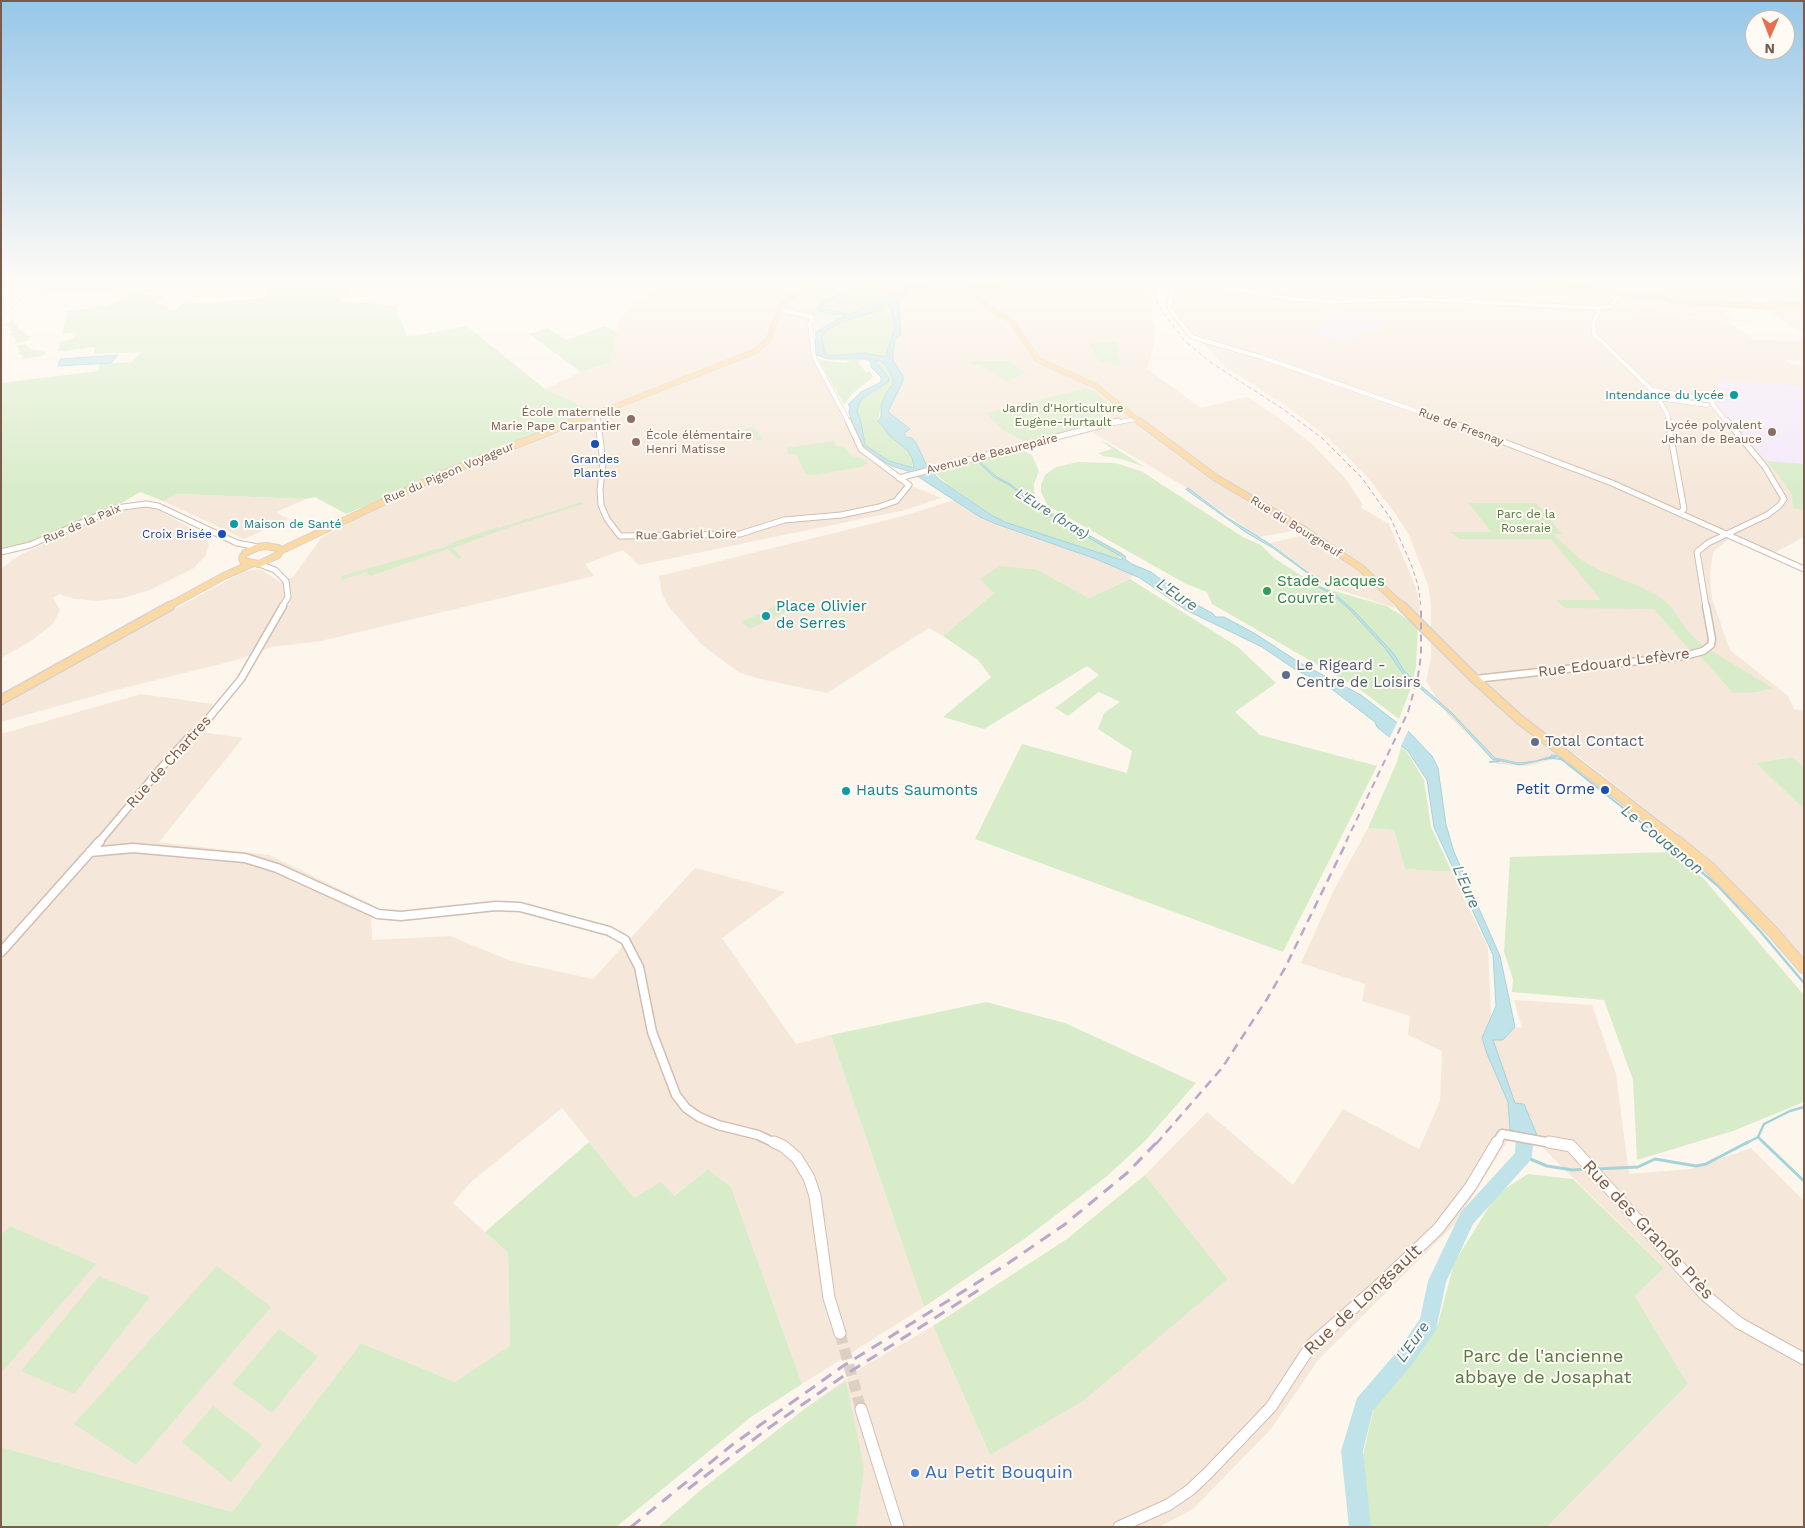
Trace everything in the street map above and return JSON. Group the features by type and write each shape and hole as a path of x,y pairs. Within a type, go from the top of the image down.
{"main road":[{"path":"597,412 758,349"},
{"name":"Rue du Bourgneuf","path":"1031,349 1038,360 1096,386 1136,419 1216,478 1303,529 1361,568 1430,631 1475,679 1519,719 1710,868 1762,920 1804,968"},
{"name":"Rue du Pigeon Voyageur","path":"277,548 304,538 440,475 597,412"},
{"path":"1,700 224,576 251,564 259,564 273,559 277,548 258,547 224,576"},
{"path":"244,557 251,564"}],"street":[{"path":"813,349 814,357 842,408 861,449 899,478"},
{"name":"Rue de Fresnay","path":"1235,349 1478,432 1612,483 1804,568"},
{"path":"1610,349 1650,389 1667,413 1684,508 1680,513"},
{"path":"1650,389 1712,403 1764,467 1784,498 1779,506 1766,515 1726,534"},
{"path":"1658,398 1712,403"},
{"name":"Rue Gabriel Loire","path":"597,412 603,463 600,490 601,505 607,519 620,536 732,535 746,533 784,520 841,515 885,506 896,501 908,488 907,483 899,478"},
{"name":"Avenue de Beaurepaire","path":"899,478 904,479 908,476 1128,419 1136,419"},
{"name":"Rue de la Paix","path":"1,552 38,542 116,508 146,504 158,506 237,543 258,547"},
{"name":"Rue Edouard Lefèvre","path":"1475,679 1685,656 1706,650 1711,645 1712,639 1696,556 1702,546 1726,534"},
{"name":"Rue de la Paix","path":"237,543 244,557"},
{"name":"Rue de Chartres","path":"1,952 90,852 161,768 203,725 237,685 288,597 286,581 276,570 273,559"},
{"path":"259,564 276,570"},
{"path":"90,852 133,848 245,858 276,868 378,914 401,916 496,906 520,908 609,931 624,940 638,967 652,1032 668,1077 676,1095 686,1108 699,1117 758,1135 783,1146 797,1158 809,1178 815,1196 830,1298 840,1333"},
{"name":"Rue de Longsault","path":"1119,1527 1168,1505 1190,1490 1208,1473 1271,1406 1312,1344 1378,1288 1438,1229 1471,1186 1505,1134 1571,1146"},
{"name":"Rue des Grands Près","path":"1571,1146 1627,1211 1705,1295 1739,1323 1804,1359"},
{"path":"861,1409 898,1527"}],"shaded area":[{"path":"612,349 811,349 812,356 845,419 858,449 900,481 941,498 905,510 639,565 623,550 585,564 594,576 321,641 271,647 237,660 112,691 1,722 1,706 68,667 245,571 260,569 280,582 293,577 321,538 360,516 470,466 495,458 519,446 516,443 592,411 545,389 581,372 609,363"},
{"path":"891,349 1153,349 1147,369 1201,408 1247,397 1280,419 1312,444 1345,478 1363,505 1360,507 1389,524 1416,588 1420,607 1419,616 1328,586 1270,543 1310,534 1303,529 1259,537 1184,486 1093,433 1100,428 929,471 887,429 885,409 898,378 889,361"},
{"path":"1209,349 1804,349 1804,360 1786,360 1791,364 1804,366 1804,537 1770,555 1730,538 1713,552 1710,575 1712,599 1730,650 1788,696 1794,709 1804,711 1804,767 1792,757 1757,763 1804,809 1804,960 1704,854 1575,754 1527,766 1497,764 1446,713 1426,681 1431,658 1431,605 1428,585 1409,535 1395,513 1365,474 1326,436 1288,407 1225,367"},
{"name":"Lycée polyvalent Jehan de Beauce","path":"1726,381 1804,386 1804,464 1766,461 1718,405 1721,404 1717,399 1719,383"},
{"path":"178,494 306,499 276,512 288,519 244,539 163,501"},
{"path":"954,500 980,517 999,526 1096,559 1133,574 1130,579 1089,598 1038,570 994,593 943,636 929,628 827,693 760,679 738,672 702,645 669,607 662,594 659,576 903,516"},
{"path":"144,507 154,508 206,536 209,545 206,555 194,568 150,590 123,598 98,601 75,599 59,594 53,598 60,610 53,624 31,641 1,658 1,569 18,556 114,512"},
{"path":"141,694 213,704 201,732 243,738 159,842 269,855 371,904 372,940 450,936 511,961 593,979 695,868 785,892 722,938 796,1044 831,1035 924,1307 802,1384 731,1187 708,1169 673,1196 634,1198 562,1108 471,1182 453,1203 508,1253 510,1347 455,1382 361,1343 232,1512 1,1447 1,734"},
{"path":"1368,828 1394,830 1405,869 1452,872 1488,948 1491,1018 1482,1038 1508,1102 1510,1130 1508,1140 1455,1224 1319,1359 1271,1429 1193,1509 1159,1527 719,1527 803,1410 864,1366 933,1326 990,1455 1228,1279 1145,1175 1207,1112 1293,1185 1343,1109 1419,1149 1440,1101 1442,1051 1408,1035 1410,1016 1362,1001 1365,984 1301,963 1334,890"},
{"path":"1514,1000 1592,1005 1616,1074 1629,1174 1691,1169 1751,1148 1804,1201 1804,1527 1547,1527 1688,1384 1635,1296 1664,1268 1541,1146 1524,1104 1515,1103 1492,1039 1503,1040 1515,1027 1522,1028"}],"green space":[{"path":"19,349 46,351 41,356 19,359 23,357 21,354 17,354"},
{"path":"58,349 77,349 57,352"},
{"path":"95,349 496,349 545,389 593,411 346,514 315,497 306,499 178,494 163,501 140,492 122,503 30,544 1,549 1,383 98,371 100,364 130,362 127,366 142,352 94,354"},
{"path":"550,349 613,349 609,363 581,372"},
{"path":"888,349 885,357 865,353 828,356 824,350"},
{"path":"1092,349 1118,349 1121,365 1114,365 1111,362 1100,363"},
{"path":"819,360 845,363 850,360 858,360 866,372 870,371 873,377 852,394 844,405"},
{"path":"875,360 885,364 893,378 893,384 881,405 878,421 888,434 908,451 913,460 912,468 889,461 867,447 864,442 857,411 859,404 863,398 888,382 889,378"},
{"path":"971,361 1009,361 1025,373 1006,382 980,365 972,365"},
{"name":"Jardin d'Horticulture Eugène-Hurtault","path":"1087,388 1096,393 1113,408 1087,429 1029,444 1004,431 986,413"},
{"path":"752,427 762,440 725,439"},
{"path":"834,441 836,446 845,448 852,456 864,459 868,463 861,467 812,475 805,473 796,454 789,455 786,448"},
{"path":"1101,441 1145,467 1121,459 1103,456 1098,453 1112,449"},
{"path":"1022,450 1032,455 1039,471 1034,484 1037,502 1075,527 1123,553 1118,559 997,518 948,485 933,471"},
{"path":"1766,461 1804,464 1804,511 1793,508 1792,495 1781,478"},
{"name":"Stade Jacques Couvret","path":"1078,462 1115,463 1141,471 1243,537 1261,545 1274,558 1311,582 1327,589 1387,606 1418,626 1416,667 1412,685 1399,719 1358,688 1212,604 1207,592 1186,584 1048,506 1041,492 1041,485 1045,475 1056,467"},
{"path":"581,502 583,504 513,526 453,548 462,558 458,559 448,549 370,576 366,572 342,580 341,576 445,547 456,541 498,527"},
{"name":"Parc de la Roseraie","path":"1469,503 1536,503 1562,534 1553,534 1580,559 1601,571 1639,586 1660,597 1671,607 1690,634 1705,647 1773,688 1757,692 1733,693 1705,661 1688,648 1654,609 1565,608 1556,600 1601,600 1551,539 1460,539 1450,532 1491,532"},
{"path":"1000,566 1038,570 1089,598 1130,579 1238,647 1276,683 1235,712 1260,735 1377,766 1283,952 975,839 1022,744 1127,773 1132,751 1098,729 1104,713 1120,702 1099,692 1068,716 1055,708 1099,675 1087,666 984,729 943,717 991,677 978,660 943,636 994,593 980,579"},
{"path":"783,603 791,609 750,629 742,622"},
{"path":"1401,747 1407,752 1424,780 1431,827 1452,872 1405,869 1394,830 1368,828 1397,762"},
{"path":"1792,757 1804,767 1804,809 1756,763"},
{"path":"1669,852 1703,878 1804,995 1804,1102 1733,1131 1637,1160 1633,1080 1604,1000 1512,992 1513,979 1504,952 1510,857"},
{"path":"986,1002 1065,1023 1196,1083 1144,1142 1106,1177 1027,1237 924,1307 831,1035"},
{"path":"589,1142 634,1198 661,1182 674,1196 708,1169 731,1187 802,1384 751,1417 616,1527 1,1527 1,1447 232,1512 361,1343 455,1382 510,1346 508,1253 485,1232"},
{"name":"Parc de l'ancienne abbaye de Josaphat","path":"1528,1174 1573,1179 1664,1268 1635,1296 1688,1384 1547,1527 1366,1527 1362,1459 1374,1408 1438,1324 1454,1263 1497,1194"},
{"path":"1145,1175 1228,1279 1083,1401 990,1455 933,1326 1067,1239"},
{"path":"10,1226 96,1264 1,1373 1,1235"},
{"path":"217,1266 271,1307 136,1465 74,1424"},
{"path":"99,1276 150,1297 74,1394 21,1371"},
{"path":"279,1329 318,1356 272,1413 232,1384"},
{"path":"846,1381 864,1468 856,1527 658,1527 702,1489 803,1410"},
{"path":"213,1406 262,1444 231,1482 182,1442"}],"water":[{"path":"815,349 824,349 828,356 865,353 885,357 888,349 893,349 893,360 903,376 903,381 888,412 910,429 904,433 906,437 912,438 916,443 928,468 941,481 1005,522 1123,559 1039,509 1009,485 994,477 976,460 979,461 997,477 1010,484 1042,509 1125,556 1126,560 1132,564 1151,572 1188,600 1216,617 1224,617 1254,633 1300,663 1361,695 1409,732 1432,756 1438,768 1446,825 1454,852 1500,956 1515,1027 1503,1040 1493,1040 1515,1103 1524,1104 1537,1135 1510,1130 1508,1102 1482,1038 1496,1006 1493,955 1434,827 1427,780 1408,751 1400,745 1401,741 1394,735 1392,739 1377,727 1375,722 1325,684 1296,670 1262,647 1186,610 1140,578 1096,559 980,517 911,472 892,466 862,449 849,413 850,406 848,405 861,392 881,382 881,377 871,367 870,361 866,359 829,359 816,355","holes":["875,361 885,364 893,378 893,384 881,405 881,417 878,421 890,436 908,451 914,468 889,461 865,445 857,411 863,398 888,382 889,378"]},
{"path":"118,355 111,363 58,366 60,359"},
{"path":"1188,488 1228,518 1270,544 1321,582 1318,586 1334,593 1354,611 1394,654 1404,671 1450,711 1495,758 1518,763 1536,761 1551,755 1561,756 1563,760 1550,758 1520,765 1492,759 1452,715 1404,675 1385,648 1350,610 1332,594 1316,586 1318,581 1273,548 1247,533 1188,491 1186,489"}],"pier":[{"path":"1398,721 1409,729 1400,748 1395,739 1393,741 1389,739"}],"waterway":[{"name":"Le Couasnon","path":"1545,759 1555,757"},
{"name":"Le Couasnon","path":"1560,758 1666,842"},
{"name":"Le Couasnon","path":"1490,762 1499,761"},
{"name":"Le Couasnon","path":"1665,841 1718,886 1760,931 1804,983"},
{"name":"Le Couasnon","path":"1758,1137 1764,1124 1790,1111 1804,1107"},
{"name":"L'Eure","path":"1360,1527 1352,1451 1364,1405 1403,1360 1429,1323 1437,1281 1467,1218 1523,1156 1525,1132 1523,1127"},
{"path":"1745,1144 1758,1137"},
{"name":"Le Couasnon","path":"1758,1137 1763,1142"},
{"path":"1596,1169 1638,1167 1655,1159 1696,1166 1706,1164 1748,1142"},
{"name":"Le Couasnon","path":"1763,1142 1804,1181"},
{"path":"1523,1156 1547,1166 1573,1170 1587,1169"}],"tunnel":[{"path":"840,1333 861,1409"}],"railway":[{"path":"1195,349 1210,362 1283,409 1322,438 1362,478 1391,519 1411,564 1418,585 1421,607"},
{"path":"1346,842 1408,712 1418,676 1421,655 1421,607"},
{"path":"1156,1144 1222,1068 1267,999 1285,968 1347,841"},
{"path":"631,1527 732,1445 843,1366 1004,1266 1064,1225 1127,1173 1157,1142"},
{"path":"688,1489 770,1427 845,1375 985,1286"}],"place":[{"name":"Intendance du lycée","path":"1734,395"},
{"name":"École maternelle Marie Pape Carpantier","path":"631,419"},
{"name":"Lycée polyvalent Jehan de Beauce","path":"1772,432"},
{"name":"École élémentaire Henri Matisse","path":"636,442"},
{"name":"Grandes Plantes","path":"595,444"},
{"name":"Maison de Santé","path":"234,524"},
{"name":"Croix Brisée","path":"222,534"},
{"name":"Stade Jacques Couvret","path":"1267,591"},
{"name":"Place Olivier de Serres","path":"766,616"},
{"name":"Le Rigeard - Centre de Loisirs","path":"1286,675"},
{"name":"Total Contact","path":"1535,742"},
{"name":"Petit Orme","path":"1605,790"},
{"name":"Hauts Saumonts","path":"846,791"},
{"name":"Au Petit Bouquin","path":"915,1473"}],"water label":[{"name":"L'Eure (bras)","path":"1052,514"}]}
